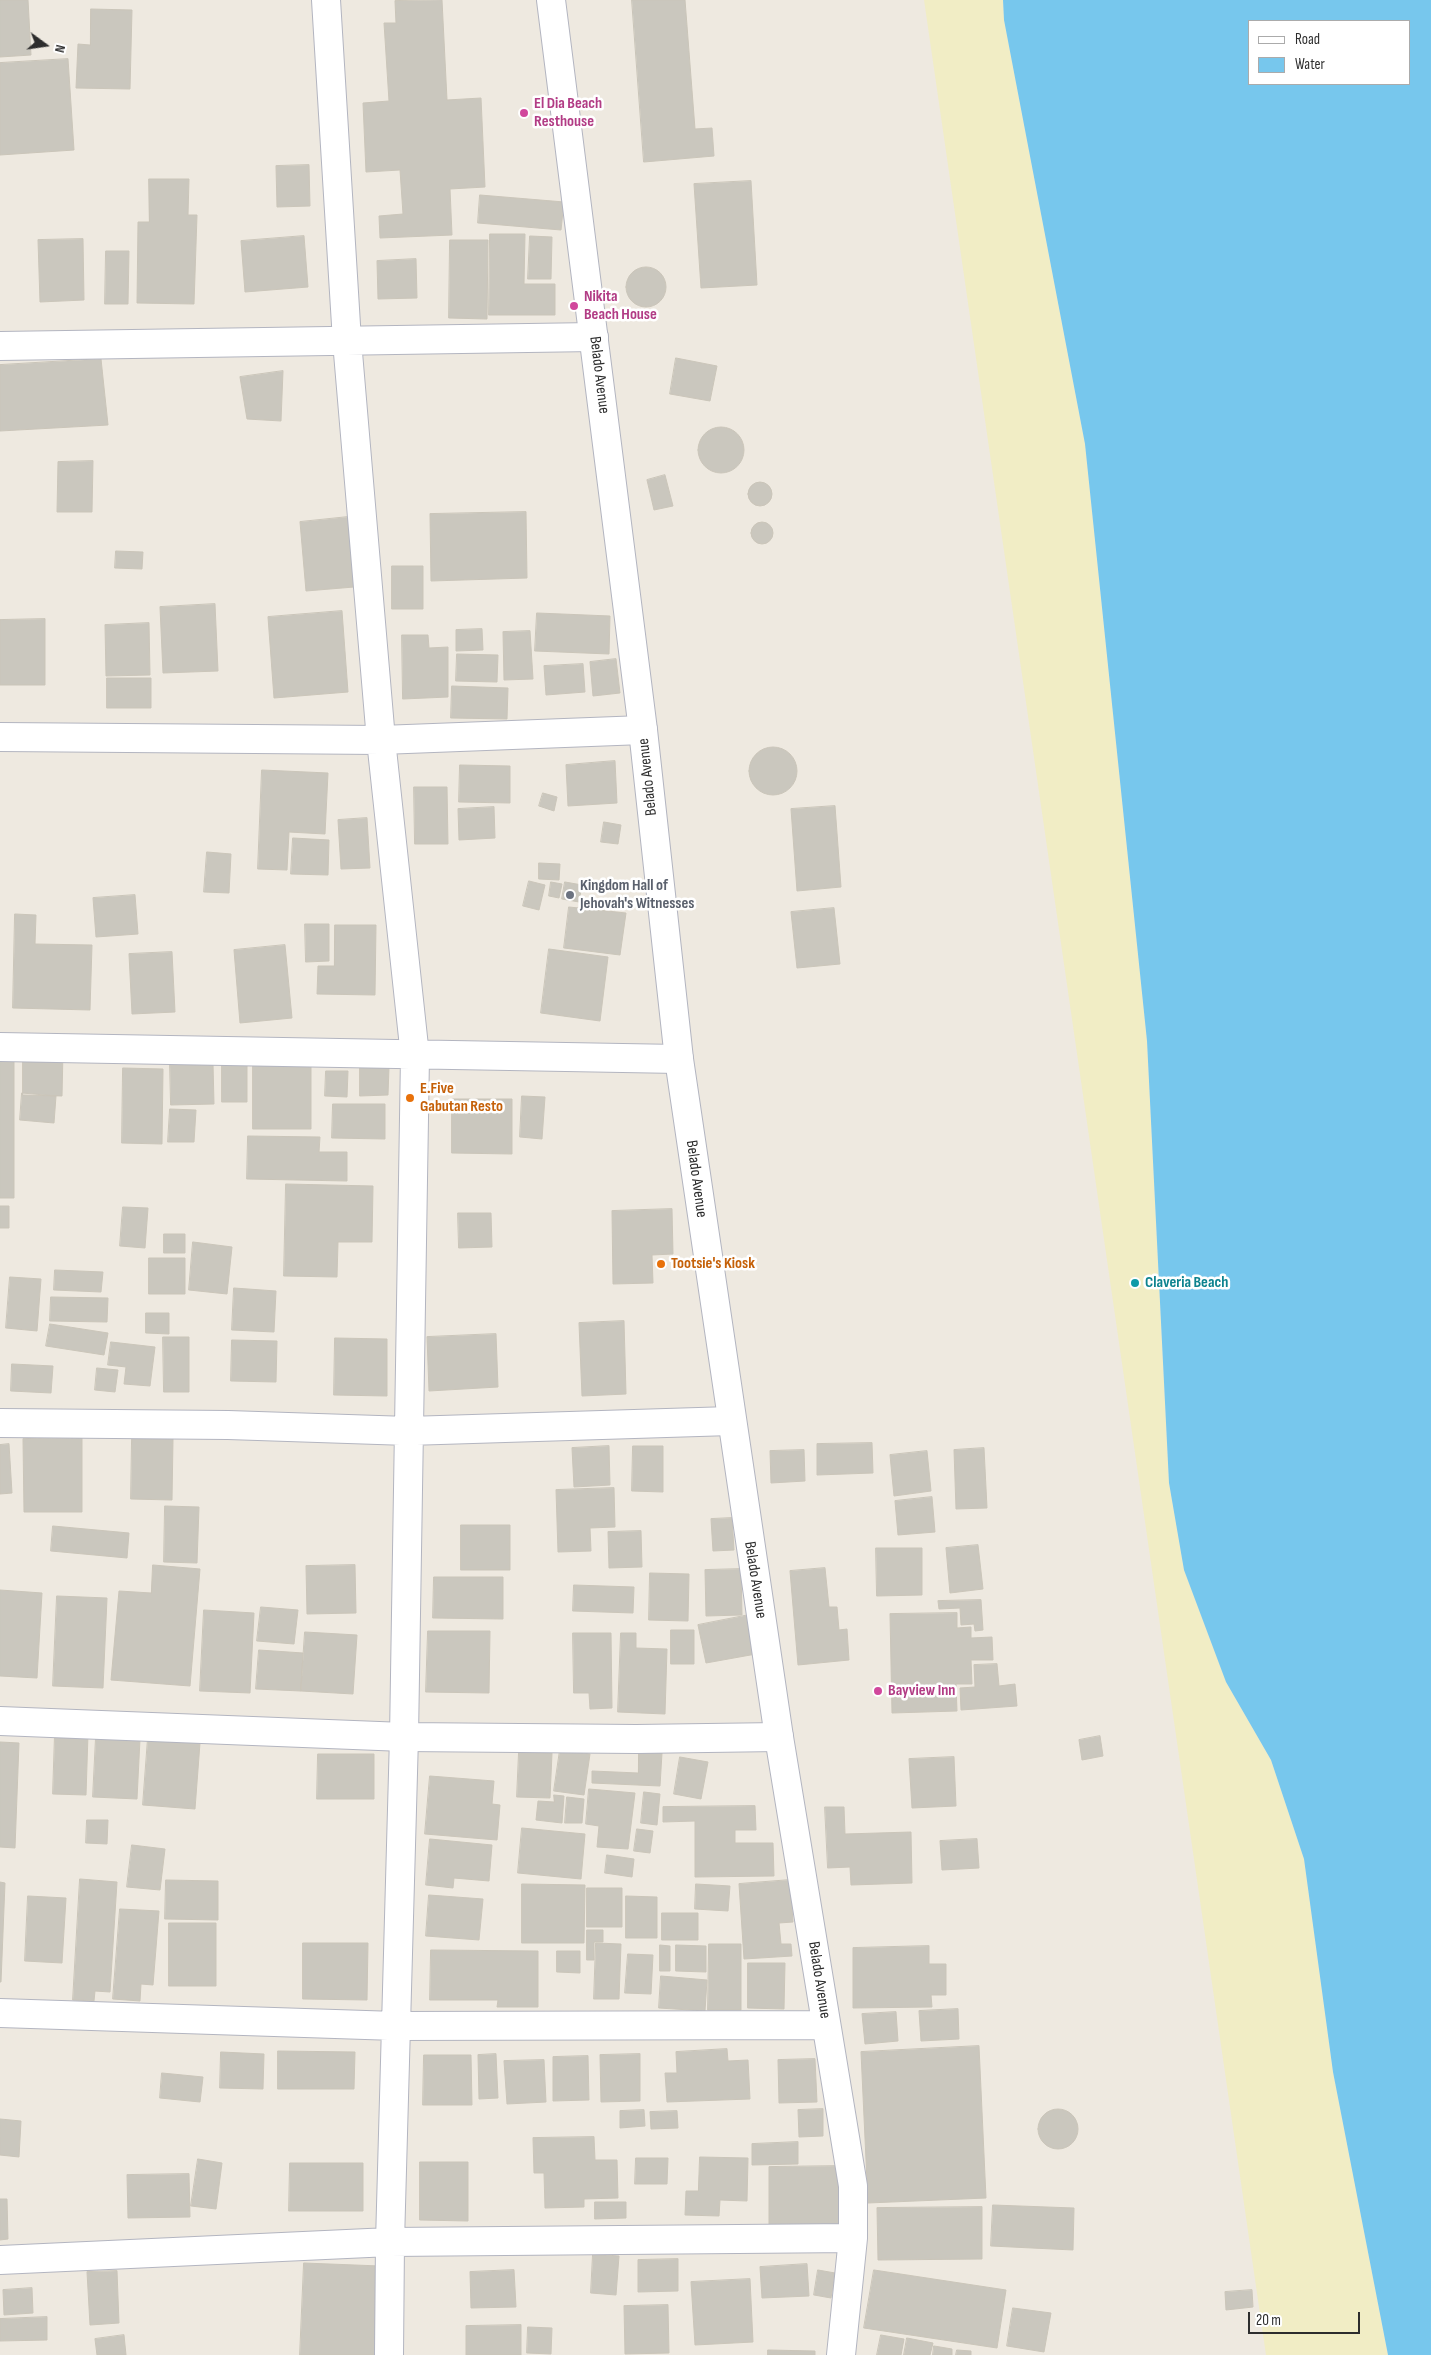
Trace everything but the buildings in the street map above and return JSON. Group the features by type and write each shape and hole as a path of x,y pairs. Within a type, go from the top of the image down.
{"street":[{"path":"326,0 347,341 381,740 415,1056 404,1737 390,2242 389,2355"},
{"name":"Belado Avenue","path":"551,0 643,730 678,1059 779,1737 853,2186 853,2238 841,2355"},
{"path":"0,346 594,337"},
{"path":"0,737 381,740 643,730"},
{"path":"0,1047 415,1056 678,1059"},
{"path":"0,1423 228,1425 408,1431 731,1420"},
{"path":"0,1721 404,1737 636,1739 779,1737"},
{"path":"0,2013 396,2026 826,2025"},
{"path":"0,2260 58,2259 390,2242 853,2238"}],"sand":[{"name":"Claveria Beach","path":"924,0 1003,0 1004,20 1085,444 1147,1041 1169,1483 1184,1570 1226,1682 1271,1760 1304,1859 1333,2072 1388,2355 1266,2355"}],"water":[{"path":"1003,0 1431,0 1431,2355 1388,2355 1333,2072 1304,1859 1271,1760 1226,1682 1184,1570 1169,1483 1147,1041 1085,444 1004,20"}],"place":[{"name":"El Dia Beach Resthouse","path":"524,113"},
{"name":"Nikita Beach House","path":"574,306"},
{"name":"Kingdom Hall of Jehovah's Witnesses","path":"570,895"},
{"name":"E.Five Gabutan Resto","path":"410,1098"},
{"name":"Tootsie's Kiosk","path":"661,1264"},
{"name":"Claveria Beach","path":"1135,1283"},
{"name":"Bayview Inn","path":"878,1691"}]}
